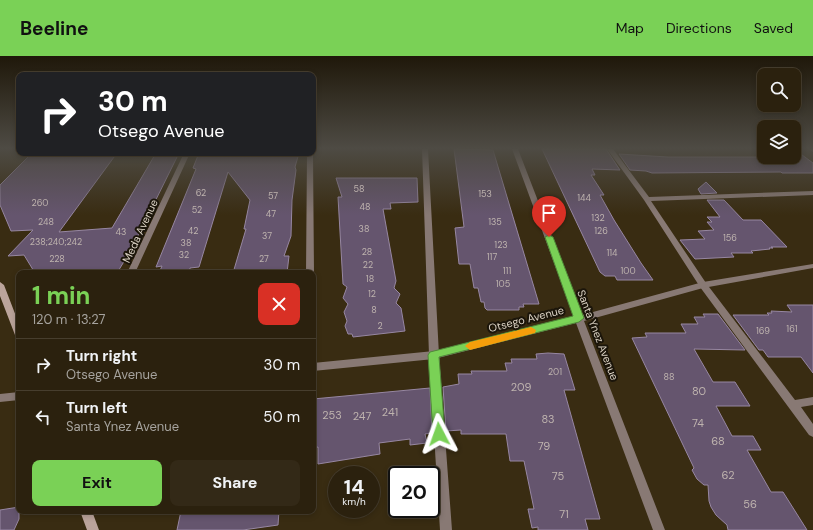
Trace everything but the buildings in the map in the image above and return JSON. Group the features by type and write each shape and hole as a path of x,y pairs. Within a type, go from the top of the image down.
{"main road":[{"path":"0,285 16,327"},
{"path":"87,514 93,530"}],"street":[{"name":"Meda Avenue","path":"132,270 179,171"},
{"path":"310,171 310,270"},
{"path":"426,171 434,355 446,530"},
{"name":"Santa Ynez Avenue","path":"523,171 659,530"},
{"path":"626,171 647,199 703,285 794,404 813,432"},
{"path":"647,199 813,193"},
{"name":"Otsego Avenue","path":"316,367 434,355 703,285 813,266"},
{"path":"0,398 16,396"},
{"path":"794,404 813,400"}],"slow traffic":[{"path":"470,346 531,330"}],"route":[{"path":"439,434 434,355 579,318 549,237"}]}
